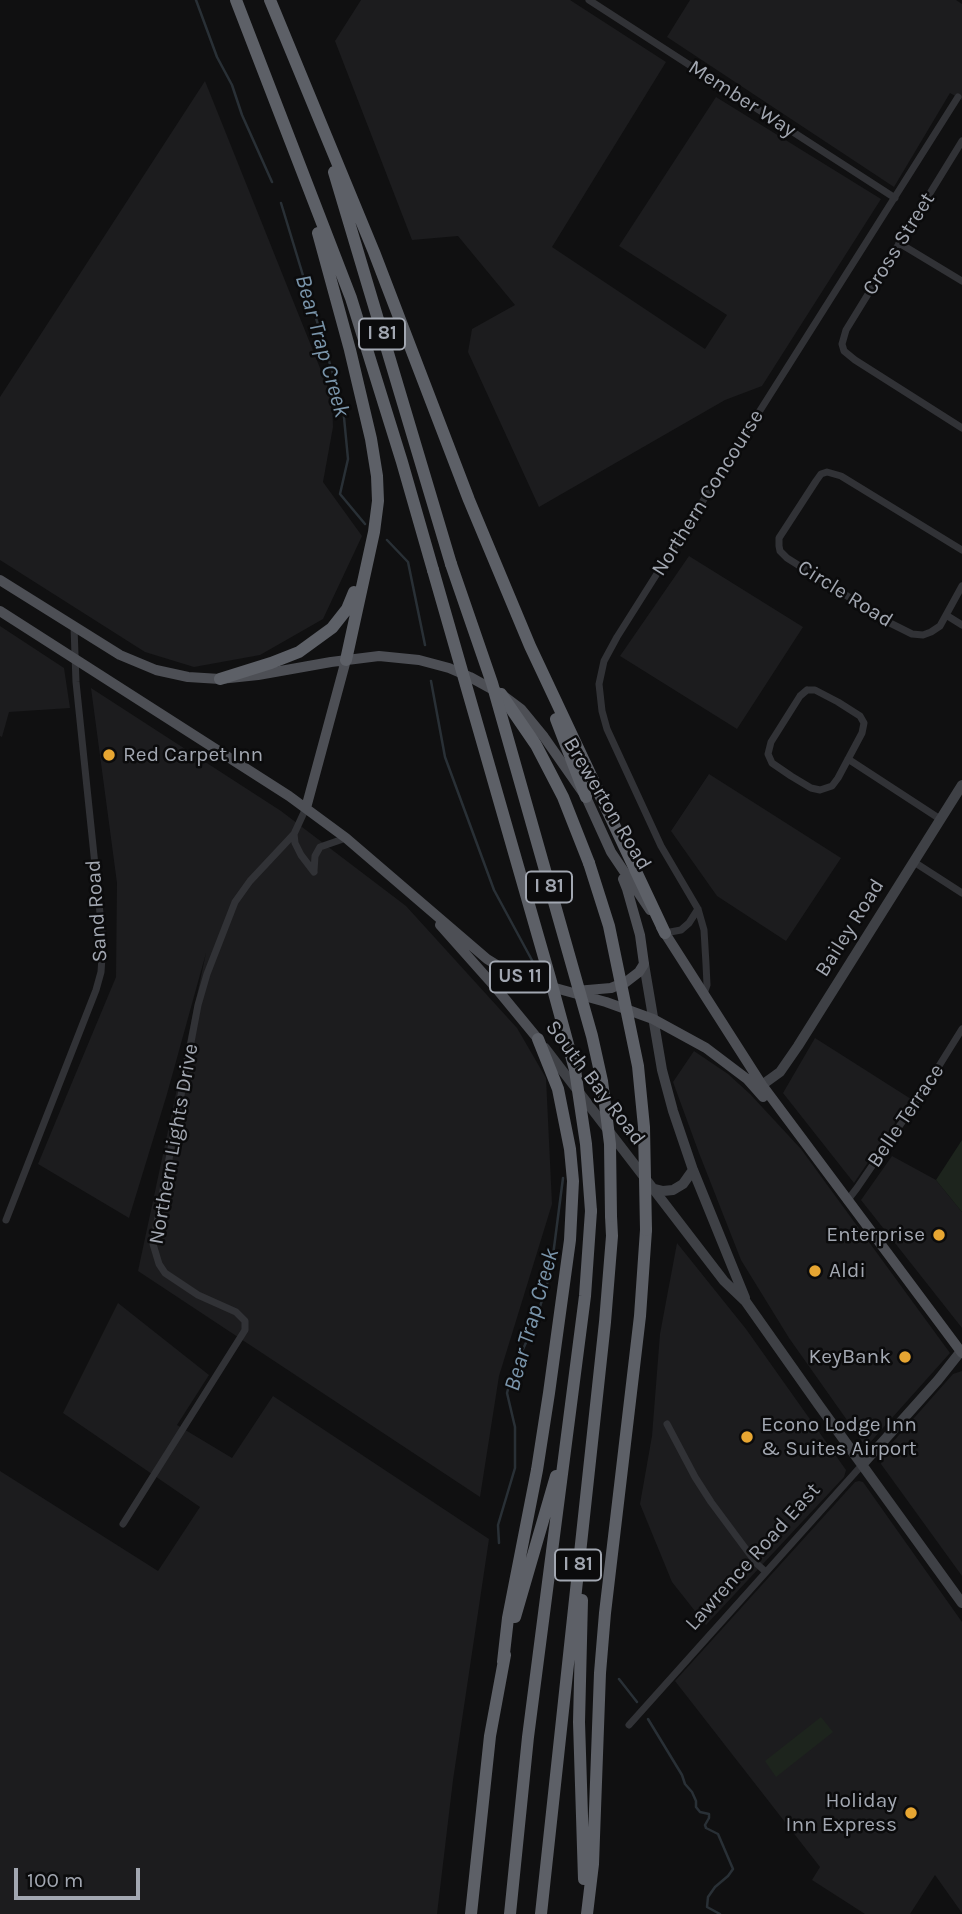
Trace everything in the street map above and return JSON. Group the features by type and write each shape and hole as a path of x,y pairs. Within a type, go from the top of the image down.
{"highway":[{"name":"I 81","path":"236,0 351,298 402,462 575,1070 586,1144 591,1211 585,1296 528,1737 510,1914"},
{"name":"I 81","path":"270,0 314,103 452,564 492,683 592,1036 602,1081 610,1144 611,1216 605,1322 541,1914"},
{"path":"314,103 469,500 530,646 586,797"},
{"path":"301,168 350,350 375,463 378,502 374,532 346,660"},
{"path":"220,679 299,652 332,628 346,609 368,559"},
{"path":"530,646 665,933"},
{"path":"501,694 536,745 562,797 589,863 609,926 638,1066 644,1127 646,1230 640,1316 604,1625 593,1864 585,1914"},
{"path":"469,1914 490,1736 508,1618 545,1419 570,1240 573,1181 570,1149 558,1089 538,1039"},
{"path":"503,1662 568,1436"},
{"path":"583,1520 579,1722 585,1914"}],"main road":[{"name":"Brewerton Road","path":"0,580 120,655 145,666 188,677 220,679 346,660 392,657 439,665 470,677 521,709 586,797 611,852 762,1085 962,1351"},
{"name":"Brewerton Road","path":"0,611 200,737 306,808 346,838 497,965 522,978 606,1002 653,1019 706,1048 747,1079 804,1143"},
{"path":"306,808 346,660"},
{"name":"Bailey Road","path":"762,1085 780,1072 798,1046 962,785"},
{"name":"South Bay Road","path":"611,852 627,889 640,935 662,1070 673,1111 693,1170 746,1302"},
{"name":"South Bay Road","path":"410,892 538,1039 724,1281 746,1302 962,1603"},
{"path":"566,991 611,988 626,982 639,972 644,964"},
{"path":"747,1079 762,1085"},
{"path":"651,1188 673,1190 683,1184 693,1170"},
{"name":"Lawrence Road East","path":"862,1465 962,1351"}],"street":[{"name":"Member Way","path":"589,0 895,198"},
{"name":"Northern Concourse","path":"703,995 708,985 704,930 698,909 661,846 607,729 599,684 604,661 958,97"},
{"name":"Cross Street","path":"962,141 846,330 842,341 843,348 855,360 962,428"},
{"path":"900,243 962,281"},
{"name":"Circle Road","path":"962,550 841,476 827,472 821,474 779,538 780,551 787,558 912,635 923,635 940,626 962,586"},
{"path":"946,615 962,625"},
{"name":"Sand Road","path":"6,1220 101,972 103,942 76,682 74,627"},
{"path":"807,690 815,690 832,698 860,716 864,723 862,733 848,760 832,786 820,790 811,788 772,763 768,754 771,742 800,696 807,690"},
{"path":"848,760 940,819"},
{"path":"306,808 294,834 295,843 314,872 315,856 320,848 346,838"},
{"name":"Northern Lights Drive","path":"123,1524 245,1330 245,1321 236,1312 198,1295 165,1273 159,1264 153,1244 198,1005 207,974 235,902 250,881 294,834"},
{"path":"914,862 962,893"},
{"path":"665,933 681,930 698,909"},
{"name":"Belle Terrace","path":"847,1200 962,1029"},
{"path":"667,1424 711,1502 765,1572"},
{"name":"Lawrence Road East","path":"629,1725 862,1465"}],"shaded area":[{"path":"361,0 570,0 666,62 552,247 705,349 727,315 619,246 716,97 881,199 762,386 725,400 539,507 468,352 472,329 515,305 458,236 412,240 335,41"},
{"path":"690,0 956,0 962,4 962,100 950,93 894,187 667,37"},
{"path":"205,81 332,398 333,427 323,482 362,536 323,619 260,655 194,667 145,652 0,560 0,397"},
{"path":"689,556 803,627 737,729 620,656"},
{"path":"0,626 64,668 70,708 9,712 2,737 0,736"},
{"path":"91,688 281,811 406,906 517,1028 546,1078 552,1204 499,1376 480,1497 138,1271 206,953 129,1218 38,1164 116,977 117,883"},
{"path":"709,774 841,858 786,941 717,896 671,831"},
{"path":"815,1038 911,1099 854,1183 783,1093"},
{"path":"694,1051 728,1074 750,1094 801,1149 950,1353 866,1447 789,1338 741,1260 673,1082"},
{"path":"962,1140 962,1212 936,1180"},
{"path":"892,1156 936,1180 962,1212 962,1328 861,1200"},
{"path":"677,1243 746,1329 846,1470 844,1477 706,1625 672,1582 640,1504 652,1436 660,1334"},
{"path":"118,1303 209,1375 177,1425 232,1458 273,1396 489,1539 453,1780 437,1914 0,1914 0,1471 158,1571 200,1507 63,1413"},
{"path":"962,1371 962,1576 881,1464 883,1453 953,1374"},
{"path":"855,1482 863,1482 962,1622 962,1913 935,1875 910,1914 865,1914 812,1880 820,1867 675,1681"},
{"path":"821,1717 833,1732 776,1777 765,1761"}],"waterway":[{"name":"Bear Trap Creek","path":"196,0 217,57 232,85 242,115 272,182"},
{"name":"Bear Trap Creek","path":"281,203 343,407 348,459 340,494 365,524"},
{"name":"Bear Trap Creek","path":"387,540 408,562 425,645"},
{"name":"Bear Trap Creek","path":"431,681 445,757 494,890 534,964"},
{"name":"Bear Trap Creek","path":"499,1543 498,1525 515,1468 515,1427 507,1393 513,1371 535,1323 551,1271 563,1178"},
{"name":"Bear Trap Creek","path":"619,1679 637,1702"},
{"name":"Bear Trap Creek","path":"648,1719 692,1792 696,1807 700,1812 709,1814 706,1828 718,1834 733,1869 708,1897 707,1907 720,1914"}],"place":[{"name":"Red Carpet Inn","path":"109,755"},
{"name":"Enterprise","path":"939,1235"},
{"name":"Aldi","path":"815,1271"},
{"name":"KeyBank","path":"905,1357"},
{"name":"Econo Lodge Inn & Suites Airport","path":"747,1437"},
{"name":"Holiday Inn Express","path":"911,1813"}]}
